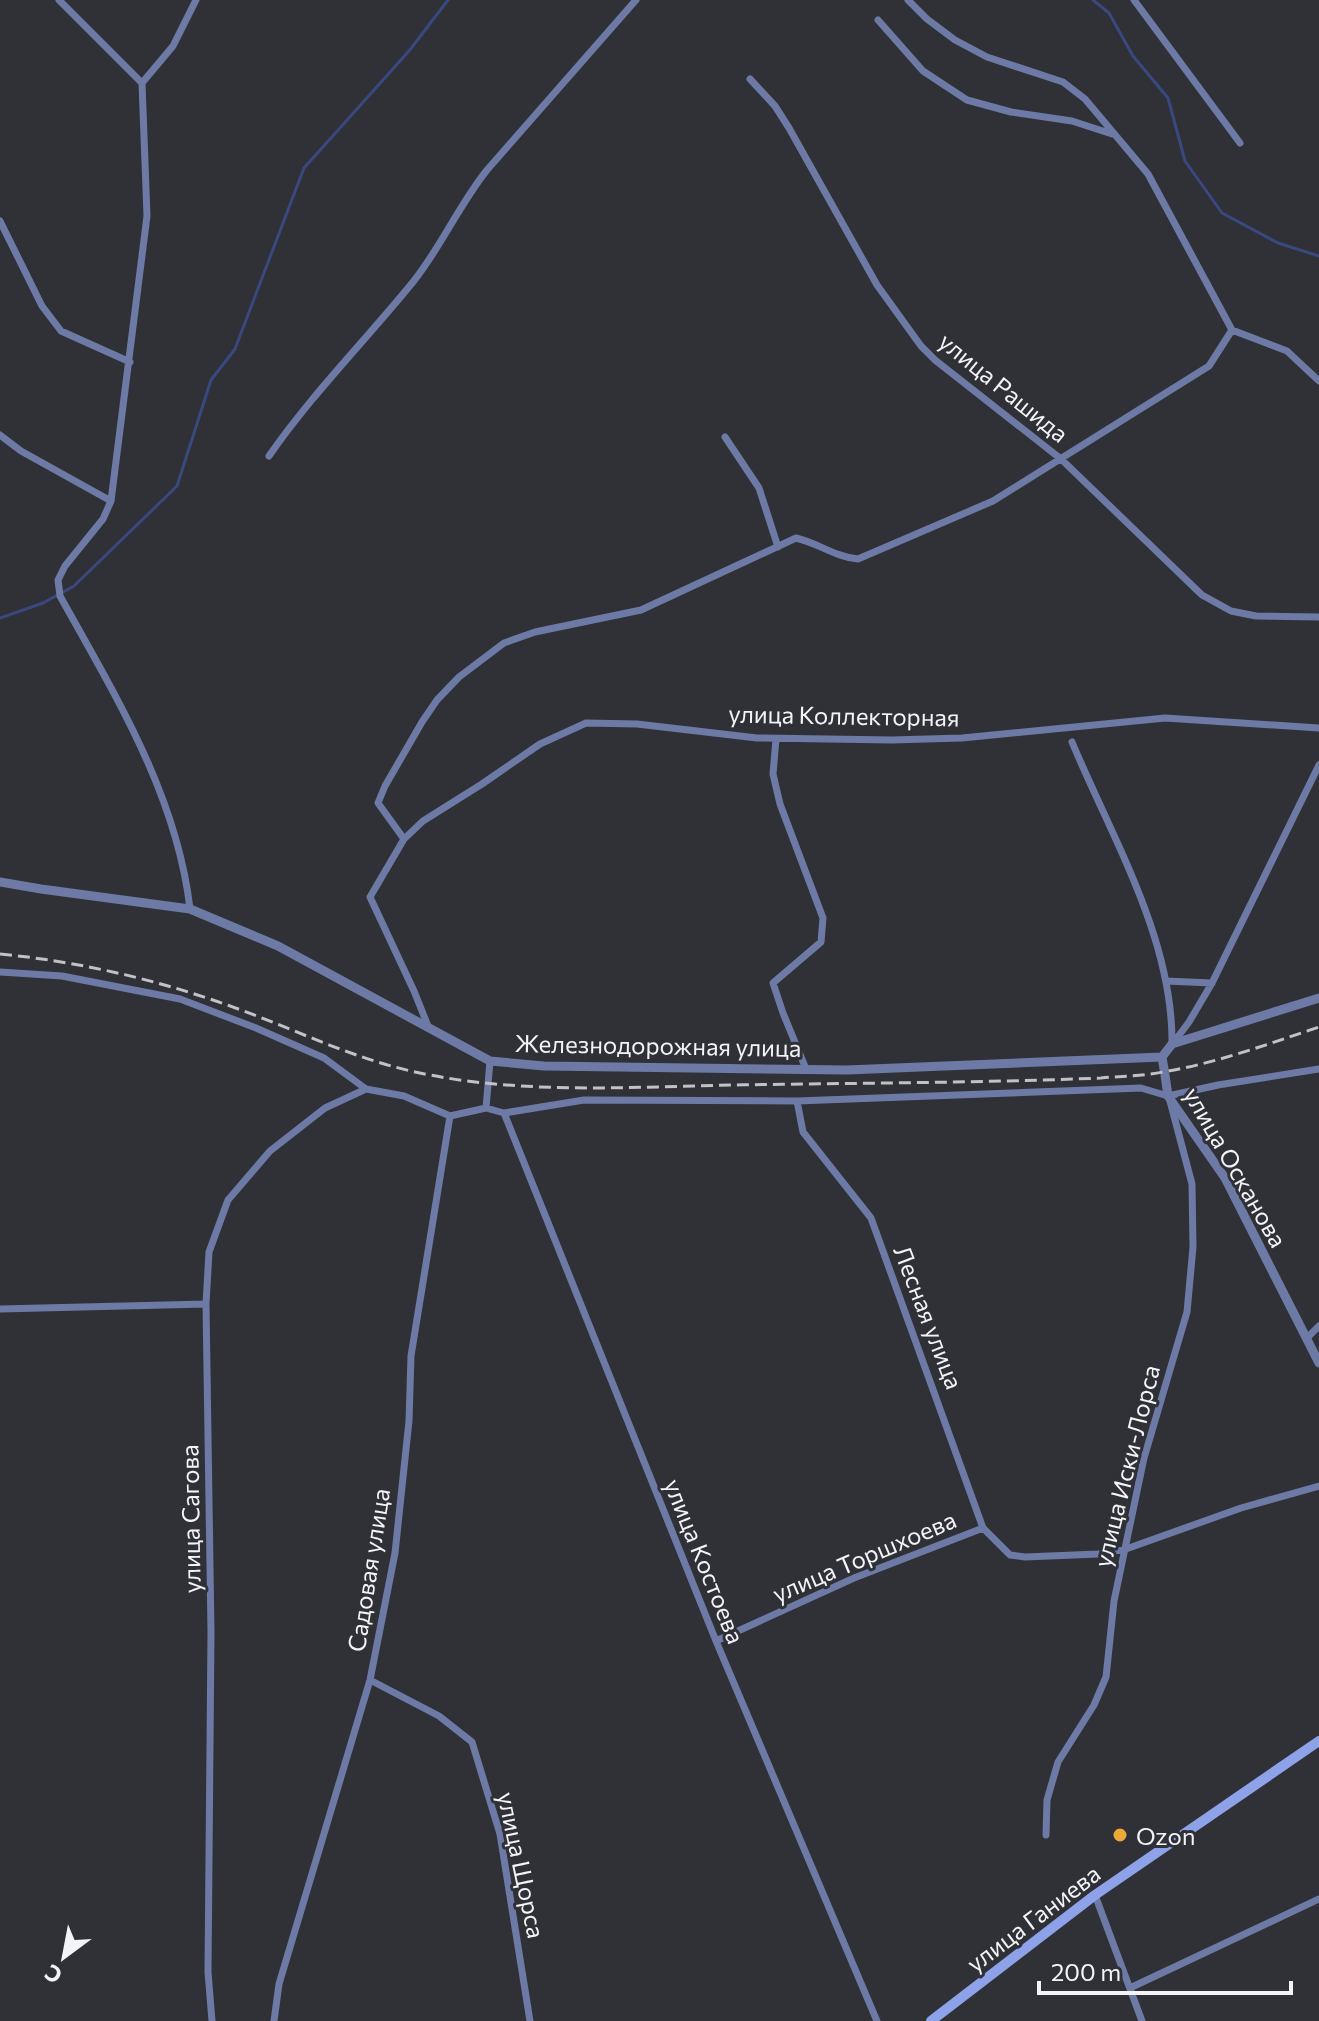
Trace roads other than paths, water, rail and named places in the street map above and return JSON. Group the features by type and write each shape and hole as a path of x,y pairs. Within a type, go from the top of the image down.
{"main road":[{"name":"улица Ганиева","path":"931,2021 1095,1895 1319,1741"}],"street":[{"path":"59,0 142,83"},
{"path":"190,909 186,870 161,789 121,705 60,596 58,580 65,566 103,519 111,501 147,216 142,83 173,46 196,0"},
{"path":"269,456 304,408 430,260 469,193 487,170 636,0"},
{"path":"908,0 927,19 965,45 987,57 1063,82 1085,99 1148,174 1232,330 1287,351 1319,381"},
{"path":"1134,0 1240,143"},
{"path":"878,20 923,71 967,100 1011,112 1072,121 1115,135"},
{"name":"улица Рашида","path":"750,79 775,106 877,285 921,346 1061,459 1184,579 1216,604 1256,616 1319,617"},
{"path":"0,221 42,306 61,331 130,362"},
{"path":"428,1026 370,897 404,839 378,803 422,722 459,677 504,643 535,632 641,610 796,538 810,541 842,558 858,559 993,501 1209,366 1232,330"},
{"path":"0,435 21,451 111,501"},
{"path":"725,437 759,488 778,547"},
{"name":"улица Коллекторная","path":"404,839 423,821 540,744 586,723 637,724 776,739 892,740 962,738 1165,718 1319,728"},
{"path":"776,739 773,774 780,804 823,918 821,942 773,983 806,1069"},
{"path":"1072,742 1148,919 1173,1012 1172,1044"},
{"path":"1162,1057 1189,1022 1212,983 1319,765"},
{"name":"Железнодорожная улица","path":"0,882 190,909 278,946 490,1061 544,1066 878,1069 1162,1057"},
{"path":"0,972 62,976 180,999 324,1058 366,1089 404,1096 450,1116 486,1108 504,1113 584,1100 797,1101 1141,1088 1168,1096 1319,1069"},
{"path":"1166,981 1212,983"},
{"path":"1172,1044 1319,998"},
{"path":"1189,1022 1191,1031 1200,1036"},
{"name":"улица Осканова","path":"1162,1057 1168,1096 1225,1178 1319,1363"},
{"path":"486,1108 490,1061"},
{"name":"улица Сагова","path":"212,2021 208,1972 211,1632 206,1304 209,1252 228,1200 270,1151 325,1108 366,1089"},
{"name":"улица Иски-Лорса","path":"1046,1835 1047,1800 1058,1762 1094,1705 1106,1677 1114,1601 1144,1458 1187,1312 1192,1260 1192,1184 1168,1096"},
{"name":"Лесная улица","path":"797,1101 803,1132 871,1218 983,1528 1010,1555 1060,1556 1126,1549"},
{"name":"улица Костоева","path":"504,1113 716,1641 877,2021"},
{"name":"Садовая улица","path":"274,2021 279,1984 370,1680 395,1553 409,1421 411,1356 450,1116"},
{"path":"0,1309 206,1304"},
{"path":"1307,1338 1319,1326"},
{"path":"1126,1549 1241,1508 1319,1486"},
{"name":"улица Торшхоева","path":"716,1641 854,1578 983,1528"},
{"name":"улица Щорса","path":"370,1680 439,1716 472,1742 500,1834 530,2021"},
{"path":"1095,1895 1132,1987 1142,2021"},
{"path":"1132,1987 1319,1899"}],"waterway":[{"path":"0,618 43,603 74,586 177,486 211,380 235,349 304,168 409,51 448,0"},
{"path":"1093,0 1109,13 1133,56 1168,98 1185,161 1222,213 1278,243 1319,256"}],"railway":[{"path":"0,954 122,974 182,990 357,1055 404,1069 505,1085 619,1088 1132,1076 1203,1064 1319,1027"}],"place":[{"name":"Ozon","path":"1120,1835"}]}
